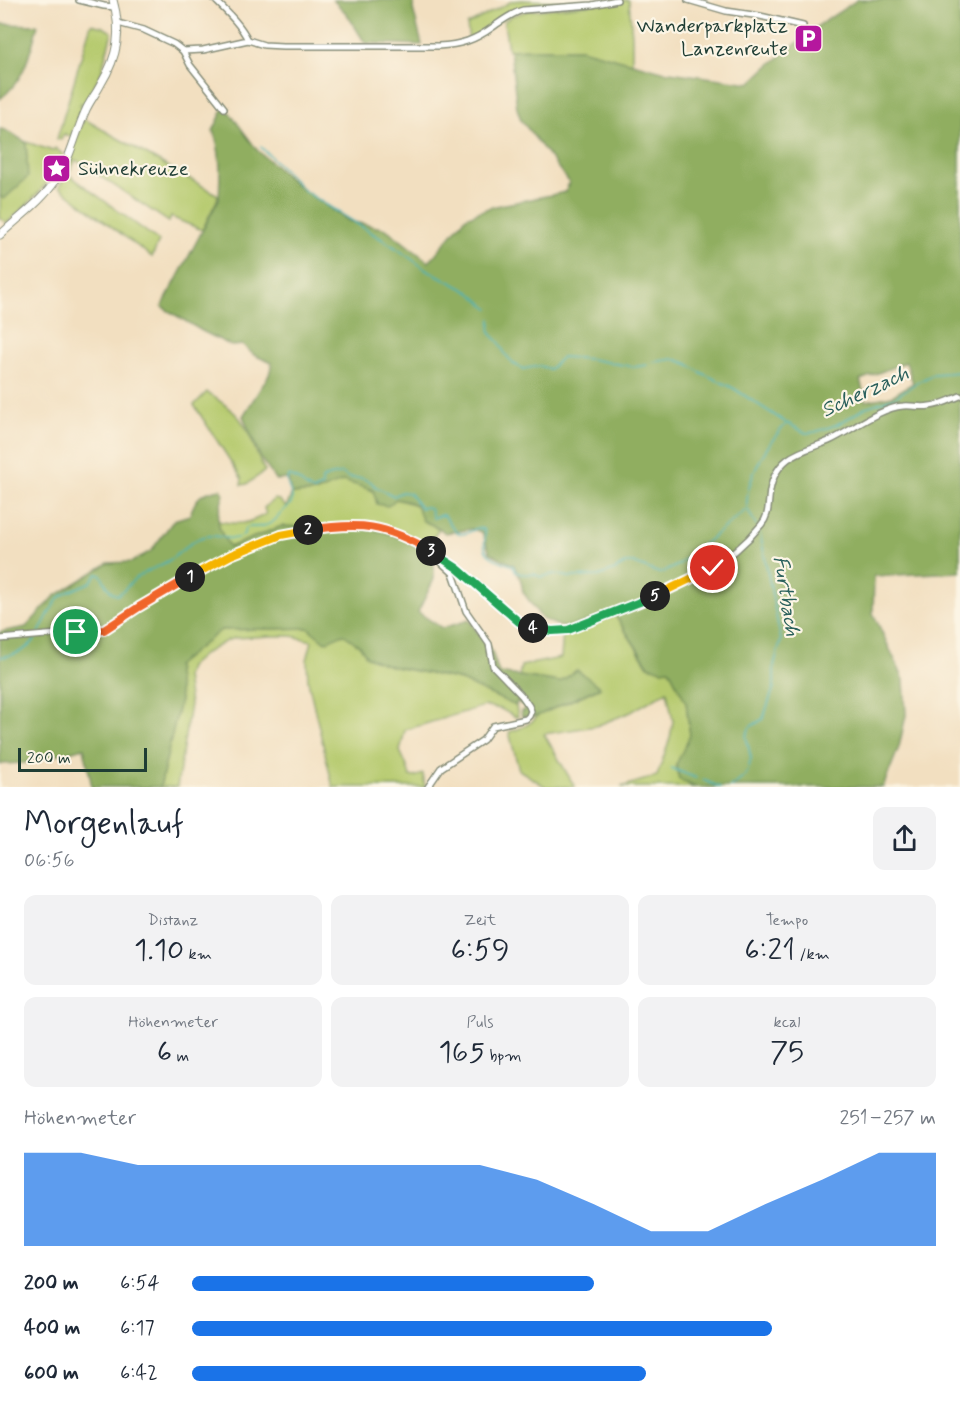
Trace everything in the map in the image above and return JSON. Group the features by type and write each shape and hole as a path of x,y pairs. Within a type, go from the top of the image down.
{"main road":[{"path":"0,235 46,194 70,155 86,110 114,59 118,35 115,2"}],"street":[{"path":"79,0 104,6 115,2"},
{"path":"215,0 231,16 248,40"},
{"path":"183,51 203,50 248,40 264,45 283,46 452,46 477,38 523,9 572,7 617,0"},
{"path":"688,0 726,11 803,26"},
{"path":"118,23 144,30 174,44 183,51 190,65 224,108"},
{"path":"0,639 104,630 222,559 281,535 344,525 373,527 410,539 457,568 519,622 541,630 568,630 666,591 706,573 719,564 739,548 762,524 767,516 769,493 775,474 796,454 831,440 869,418 892,409 903,406 929,407 960,396"},
{"path":"428,787 441,768 483,740 493,726 526,719 531,711 522,696 494,666 489,644 466,611 453,573 441,562 442,558"}],"green space":[{"path":"333,0 414,0 413,9 422,45 365,43 347,14"},
{"path":"629,0 632,63 581,49 508,50 504,22 511,16 527,11"},
{"path":"857,0 960,0 960,572 874,576 873,613 904,680 906,715 899,747 883,787 694,787 679,779 676,765 690,735 686,702 669,669 662,670 649,666 612,611 564,628 542,619 523,592 514,565 490,553 482,532 472,529 445,533 423,521 416,505 409,502 396,499 388,506 377,504 373,490 343,481 317,492 291,494 288,479 276,480 261,459 243,416 269,375 272,363 254,355 243,345 232,346 202,331 162,307 219,199 219,156 213,131 224,108 257,150 299,187 349,221 386,229 429,262 466,217 491,207 566,192 569,182 521,120 517,108 510,50 581,49 662,71 750,83 819,25","holes":["906,362 913,383 892,396 866,401 860,380"]},
{"path":"512,1 589,3 518,9 469,40 467,25"},
{"path":"0,24 38,25 21,75 0,99"},
{"path":"91,24 112,32 101,73 84,104 80,105 82,107 71,137 64,134 61,140 57,139"},
{"path":"84,119 218,195 202,230 171,217 169,222 76,160 68,174 159,241 152,257 59,187 62,182 60,179"},
{"path":"0,129 26,142 28,177 4,199 0,196"},
{"path":"26,142 53,151 55,148 64,155 46,184 7,223 0,218 0,196 4,199 27,160"},
{"path":"207,392 236,414 243,423 265,471 247,484 241,485 242,479 194,405"},
{"path":"343,480 416,505 423,521 439,528 428,547 387,527 382,531 324,530 282,526 230,547 223,538 217,521 248,522 266,514 264,508 274,499 279,500 286,507 291,494 317,492"},
{"path":"221,489 224,494 218,522 230,547 282,526 302,527 311,532 363,529 394,535 425,551 434,566 434,579 418,612 442,628 469,620 492,652 499,673 560,682 577,670 600,687 537,716 522,717 521,711 525,708 517,701 516,706 457,679 390,666 367,657 360,646 343,634 325,642 308,628 221,630 176,666 180,700 160,787 92,787 84,748 25,763 0,764 0,632 26,627 55,596 108,563 132,562 151,551 174,520 190,515 197,499 209,492"},
{"path":"615,615 648,666 669,669 686,702 690,736 676,765 679,779 694,787 621,787 657,776 670,738 673,721 667,691 631,712 596,726 544,734 575,787 546,787 519,770 509,732 529,724 537,716 599,688 577,670 560,682 519,676 521,666 561,658 563,633"},
{"path":"308,628 343,633 360,646 367,657 390,666 457,679 516,706 518,717 501,709 484,706 405,730 400,751 410,776 423,774 425,787 333,787 308,681 307,660 312,641 292,636 235,638 204,654 189,667 186,677 190,704 177,787 160,787 180,700 176,665 221,630"}],"waterway":[{"path":"261,147 306,192 424,268 471,293 489,309"},
{"path":"491,319 490,332 499,342 505,354 514,364 523,369 539,366 550,369 562,357 590,359 634,367 647,365"},
{"path":"653,362 674,359 688,364 733,388 785,422"},
{"name":"Scherzach","path":"38,635 57,600 71,590 91,582 97,574 101,575 109,590 117,595 139,576 168,561 198,539 209,536 235,538 244,534 245,528 261,527 270,523 292,501 287,482 288,476 314,491 322,486 324,478 342,473 349,478 361,478 371,482 394,496 402,492 409,493 421,508 430,508 433,518 445,516 455,530 461,534 477,528 484,529 486,552 513,566 516,572 522,574 534,574 541,577 554,574 569,577 599,576 626,563 633,563 659,573 664,572 678,565 747,509 749,486 753,474 765,451 787,423 806,433 815,432 836,425 866,407 894,398 934,374 960,372"},
{"name":"Furtbach","path":"748,510 756,525"},
{"name":"Furtbach","path":"729,787 744,777 748,771 751,758 746,736 750,727 763,719 774,687 774,665 781,640 760,533"},
{"name":"Scherzach","path":"0,657 20,652 35,639"},
{"path":"671,768 696,778"},
{"path":"703,780 720,787"}],"place":[{"name":"Wanderparkplatz Lanzenreute","path":"809,38"},
{"name":"Sühnekreuze","path":"57,169"}],"route":[{"path":"76,632 104,630 139,607 231,555 281,535 337,526 355,525 380,528 410,539 457,568 519,622 552,631 568,630 588,623 666,591 713,568"}]}
